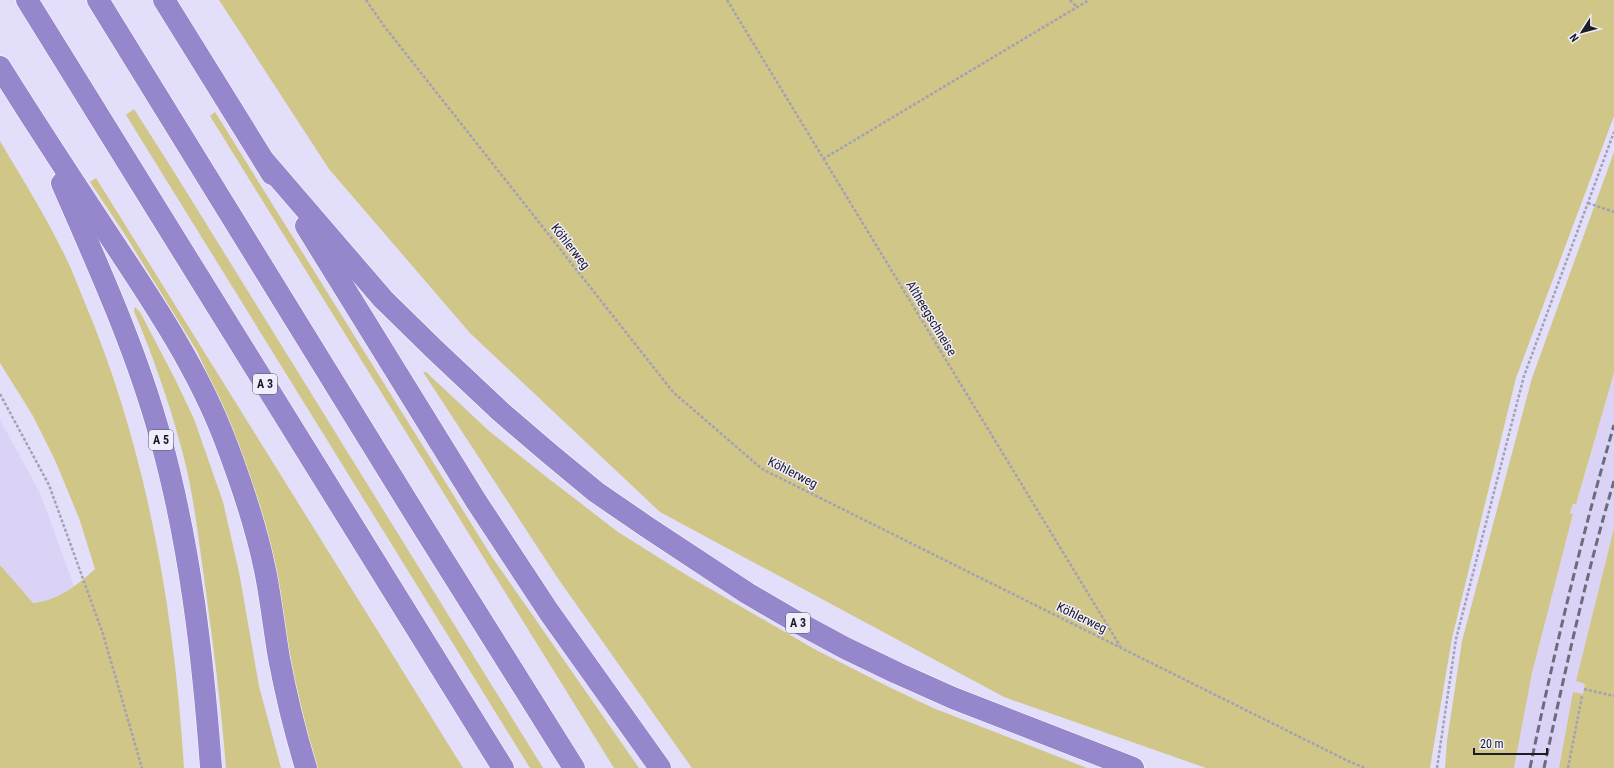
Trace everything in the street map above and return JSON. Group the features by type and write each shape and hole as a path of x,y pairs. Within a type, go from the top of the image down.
{"highway":[{"name":"A 3","path":"27,0 504,768"},
{"path":"98,0 418,520 574,768"},
{"name":"A 3","path":"164,0 476,501 549,612 660,768"},
{"path":"0,67 39,130 157,308 193,370 225,440 254,526 266,571 281,668 296,736 306,768"},
{"name":"A 5","path":"39,130 118,314 144,384 160,436 175,498 190,574 199,635 211,768"},
{"name":"A 3","path":"265,162 383,299 501,412 596,492 747,593 845,648 953,698 1132,768"}],"path":[{"name":"Köhlerweg","path":"366,0 384,26 673,392 762,469 1341,758 1365,768"},
{"name":"Altheegschneise","path":"727,0 1120,647"},
{"path":"1070,0 1077,7"},
{"path":"824,159 1089,0"},
{"path":"1437,768 1456,639 1524,376 1614,132"},
{"path":"1588,203 1614,212"},
{"path":"0,396 49,485 103,634 142,768"},
{"path":"1584,689 1614,696"},
{"path":"1568,768 1582,696"}],"shaded area":[{"path":"219,0 1614,0 1614,116 1516,378 1452,638 1430,768 1206,768 1004,697 660,512 470,333 329,169"},
{"path":"134,109 543,768 530,768 126,115"},
{"path":"215,112 492,557 639,768 614,768 210,116"},
{"path":"0,141 40,209 68,261 104,352 124,410 140,468 164,587 173,647 184,768 0,768 0,565 33,603 42,602 59,596 82,581 95,569 79,518 55,460 33,416 0,363"},
{"path":"1614,152 1614,373 1576,504 1573,504 1570,513 1573,514 1532,673 1514,768 1445,768 1447,741 1462,641 1532,378"},
{"path":"96,178 463,768 313,768 237,440 197,351 124,233 90,182"},
{"path":"135,307 140,312 194,419 223,502 239,572 259,686 281,768 226,768 222,718 213,644 198,531 189,479 169,407 134,311"},
{"path":"423,372 426,372 489,431 618,532 688,576 816,650 889,687 933,708 1087,768 692,768 559,580"},
{"path":"1614,373 1614,528 1576,681 1585,684 1583,694 1573,692 1559,768 1514,768 1532,673 1573,515 1570,514 1573,504 1576,504"},
{"path":"0,420 40,493 74,586 62,594 43,602 33,603 0,565"},
{"path":"1614,528 1614,768 1559,768 1573,692 1583,694 1585,684 1576,681"}],"railway":[{"path":"1530,768 1569,596 1590,511 1614,425"},
{"path":"1544,768 1585,588 1614,481"}]}
